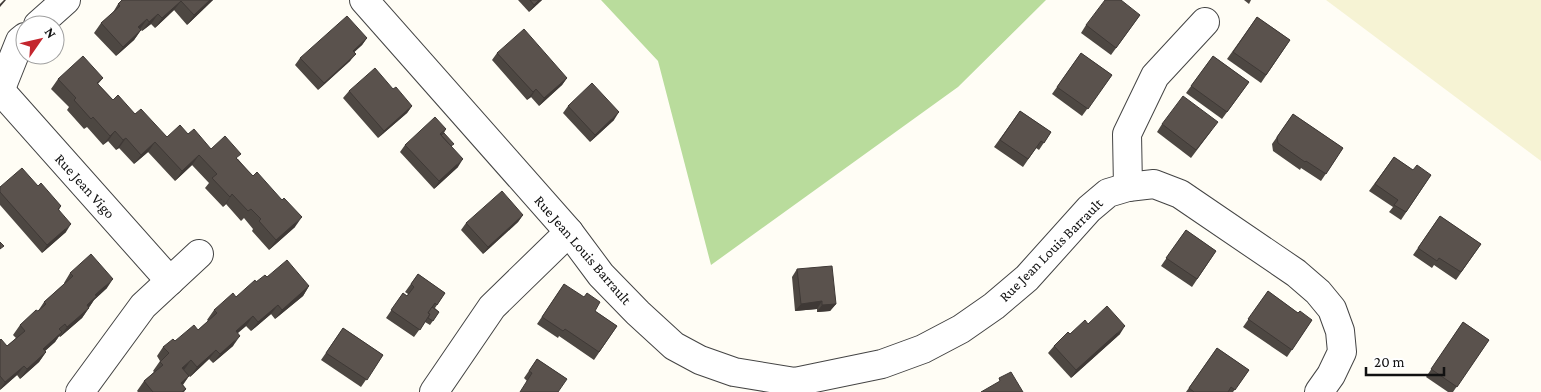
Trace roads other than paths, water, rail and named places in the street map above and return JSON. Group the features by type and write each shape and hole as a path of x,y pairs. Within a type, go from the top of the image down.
{"street":[{"path":"49,15 66,0"},
{"name":"Rue Jean Louis Barrault","path":"364,0 569,232 601,275 674,346 700,360 734,372 796,387 882,364 923,349 961,330 994,306 1027,278 1088,209 1108,193 1128,187 1154,184 1180,194 1296,273 1318,292 1332,309 1340,331 1342,352 1331,375 1319,392"},
{"path":"1128,187 1127,134 1155,76 1205,22"},
{"path":"0,90 15,54"},
{"name":"Rue Jean Vigo","path":"0,90 170,281"},
{"path":"434,392 492,308 569,232"},
{"path":"80,392 143,306 199,254"}]}
